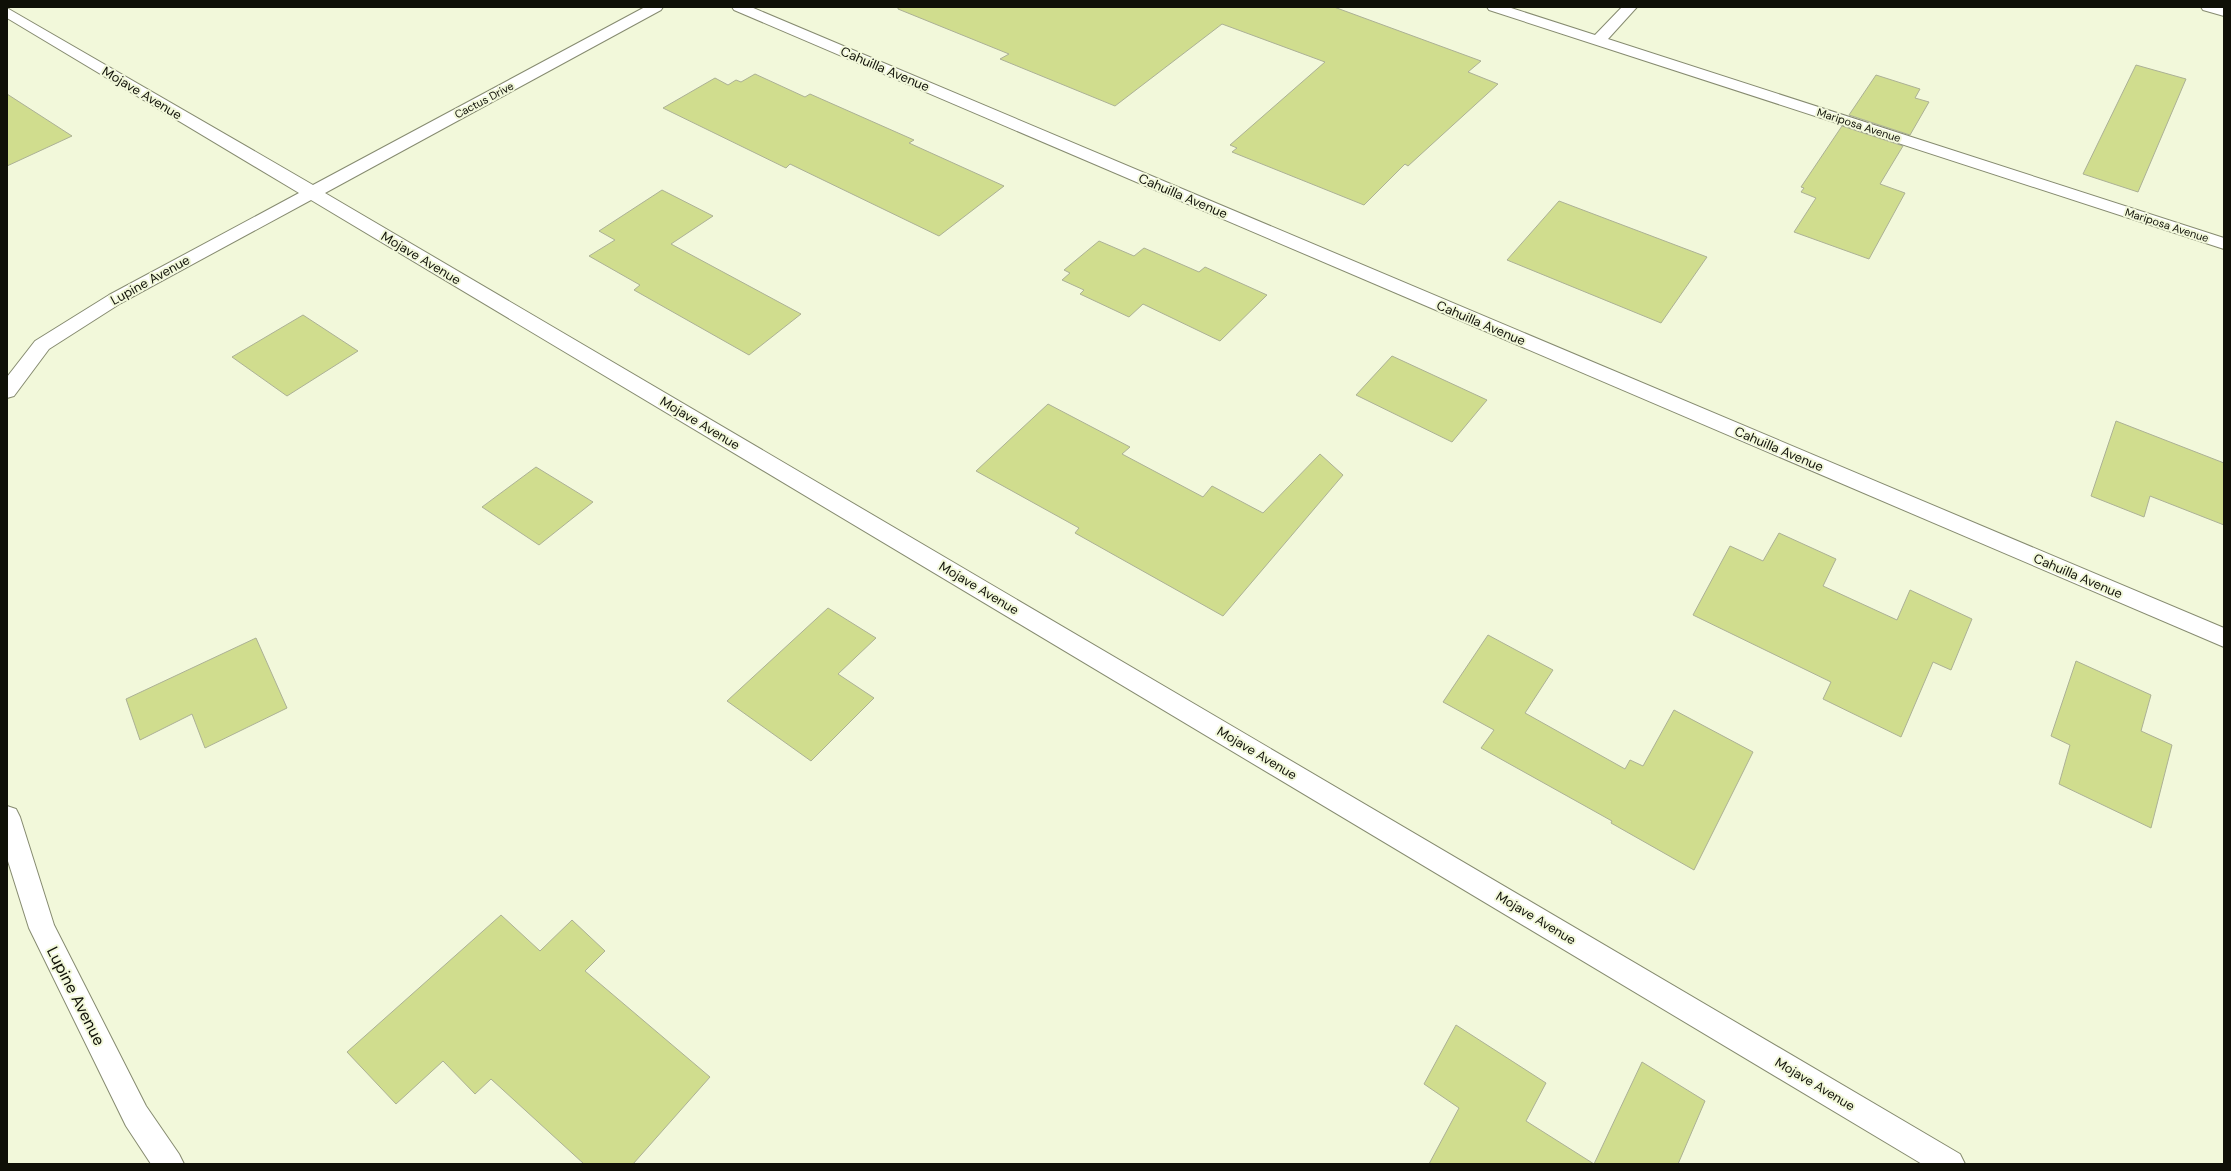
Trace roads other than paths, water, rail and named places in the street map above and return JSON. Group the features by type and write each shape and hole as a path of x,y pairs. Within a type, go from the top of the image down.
{"street":[{"name":"Cactus Drive","path":"311,193 656,7"},
{"name":"Cahuilla Avenue","path":"739,7 2224,638"},
{"name":"Mariposa Avenue","path":"1494,7 2224,244"},
{"path":"1599,40 1630,7"},
{"path":"2208,7 2224,12"},
{"name":"Mojave Avenue","path":"7,12 1950,1164"},
{"name":"Lupine Avenue","path":"7,391 42,345 115,299 311,193"},
{"name":"Lupine Avenue","path":"7,817 42,928 136,1116 168,1164"}]}
